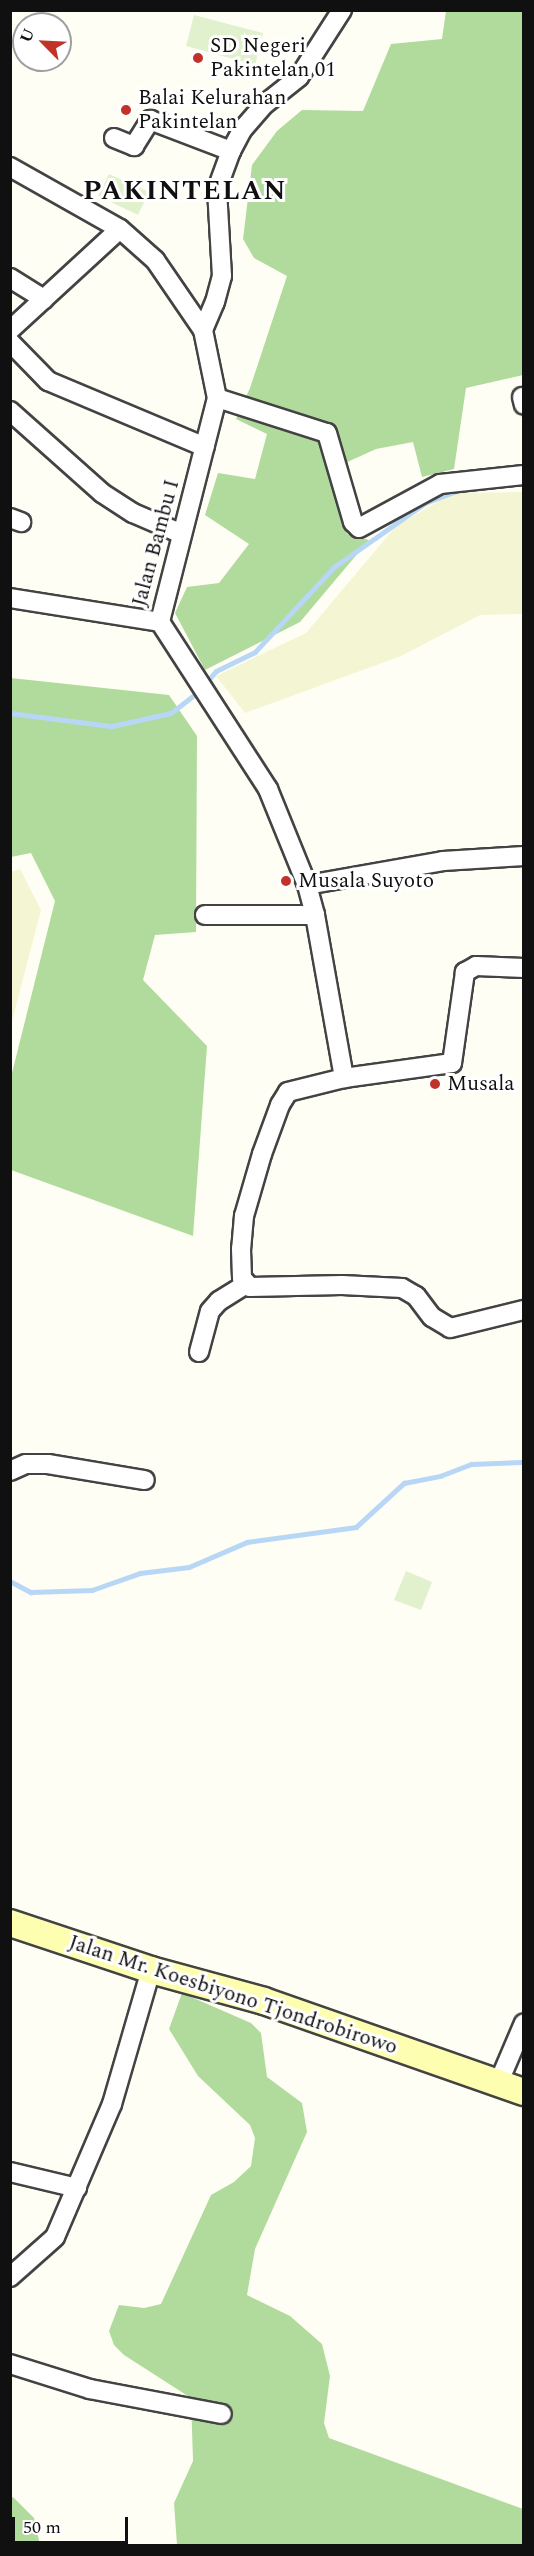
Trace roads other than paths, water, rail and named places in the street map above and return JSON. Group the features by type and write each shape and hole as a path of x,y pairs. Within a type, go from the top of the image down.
{"main road":[{"name":"Jalan Mr. Koesbiyono Tjondrobirowo","path":"10,1923 151,1970 264,2001 524,2092"}],"street":[{"path":"203,330 215,302 222,276 217,189 231,151 242,130 265,104 299,77 342,10"},
{"path":"114,138 135,146 150,120 231,151"},
{"path":"10,167 120,230 155,260 203,330"},
{"path":"10,330 120,230"},
{"path":"10,278 44,299"},
{"name":"Jalan Bambu I","path":"10,598 160,622 217,398 203,330"},
{"path":"10,342 48,381 205,447"},
{"path":"217,398 327,433 352,522 359,528 440,484 524,475"},
{"path":"10,411 102,493 133,513 182,534"},
{"path":"160,622 268,789 307,885 315,915 344,1078"},
{"path":"307,885 443,861 524,856"},
{"path":"205,915 315,915"},
{"path":"245,1285 242,1278 244,1216 280,1105 288,1092 344,1078 452,1063 465,972 476,966 524,968"},
{"path":"200,1352 210,1311 219,1301 245,1285 256,1288 342,1285 402,1288 416,1296 432,1317 450,1328 524,1310"},
{"path":"10,1471 26,1464 48,1464 145,1480"},
{"path":"10,2277 55,2237 112,2104 151,1970"},
{"path":"498,2084 524,2023"},
{"path":"10,2172 77,2188"},
{"path":"10,2364 90,2389 222,2414"}],"waterway":[{"path":"204,685 216,671 255,652 334,567 425,503 459,490"},
{"path":"10,713 112,726 171,713 199,691"},
{"path":"10,1581 31,1592 92,1590 140,1573 189,1567 247,1542 356,1527 404,1483 440,1476 471,1464 521,1462"}],"place":[{"name":"SD Negeri Pakintelan 01","path":"198,58"},
{"name":"Balai Kelurahan Pakintelan","path":"126,110"},
{"name":"Musala Suyoto","path":"286,881"},
{"name":"Musala","path":"435,1084"}],"district":[{"name":"PAKINTELAN","path":"185,192"}]}
